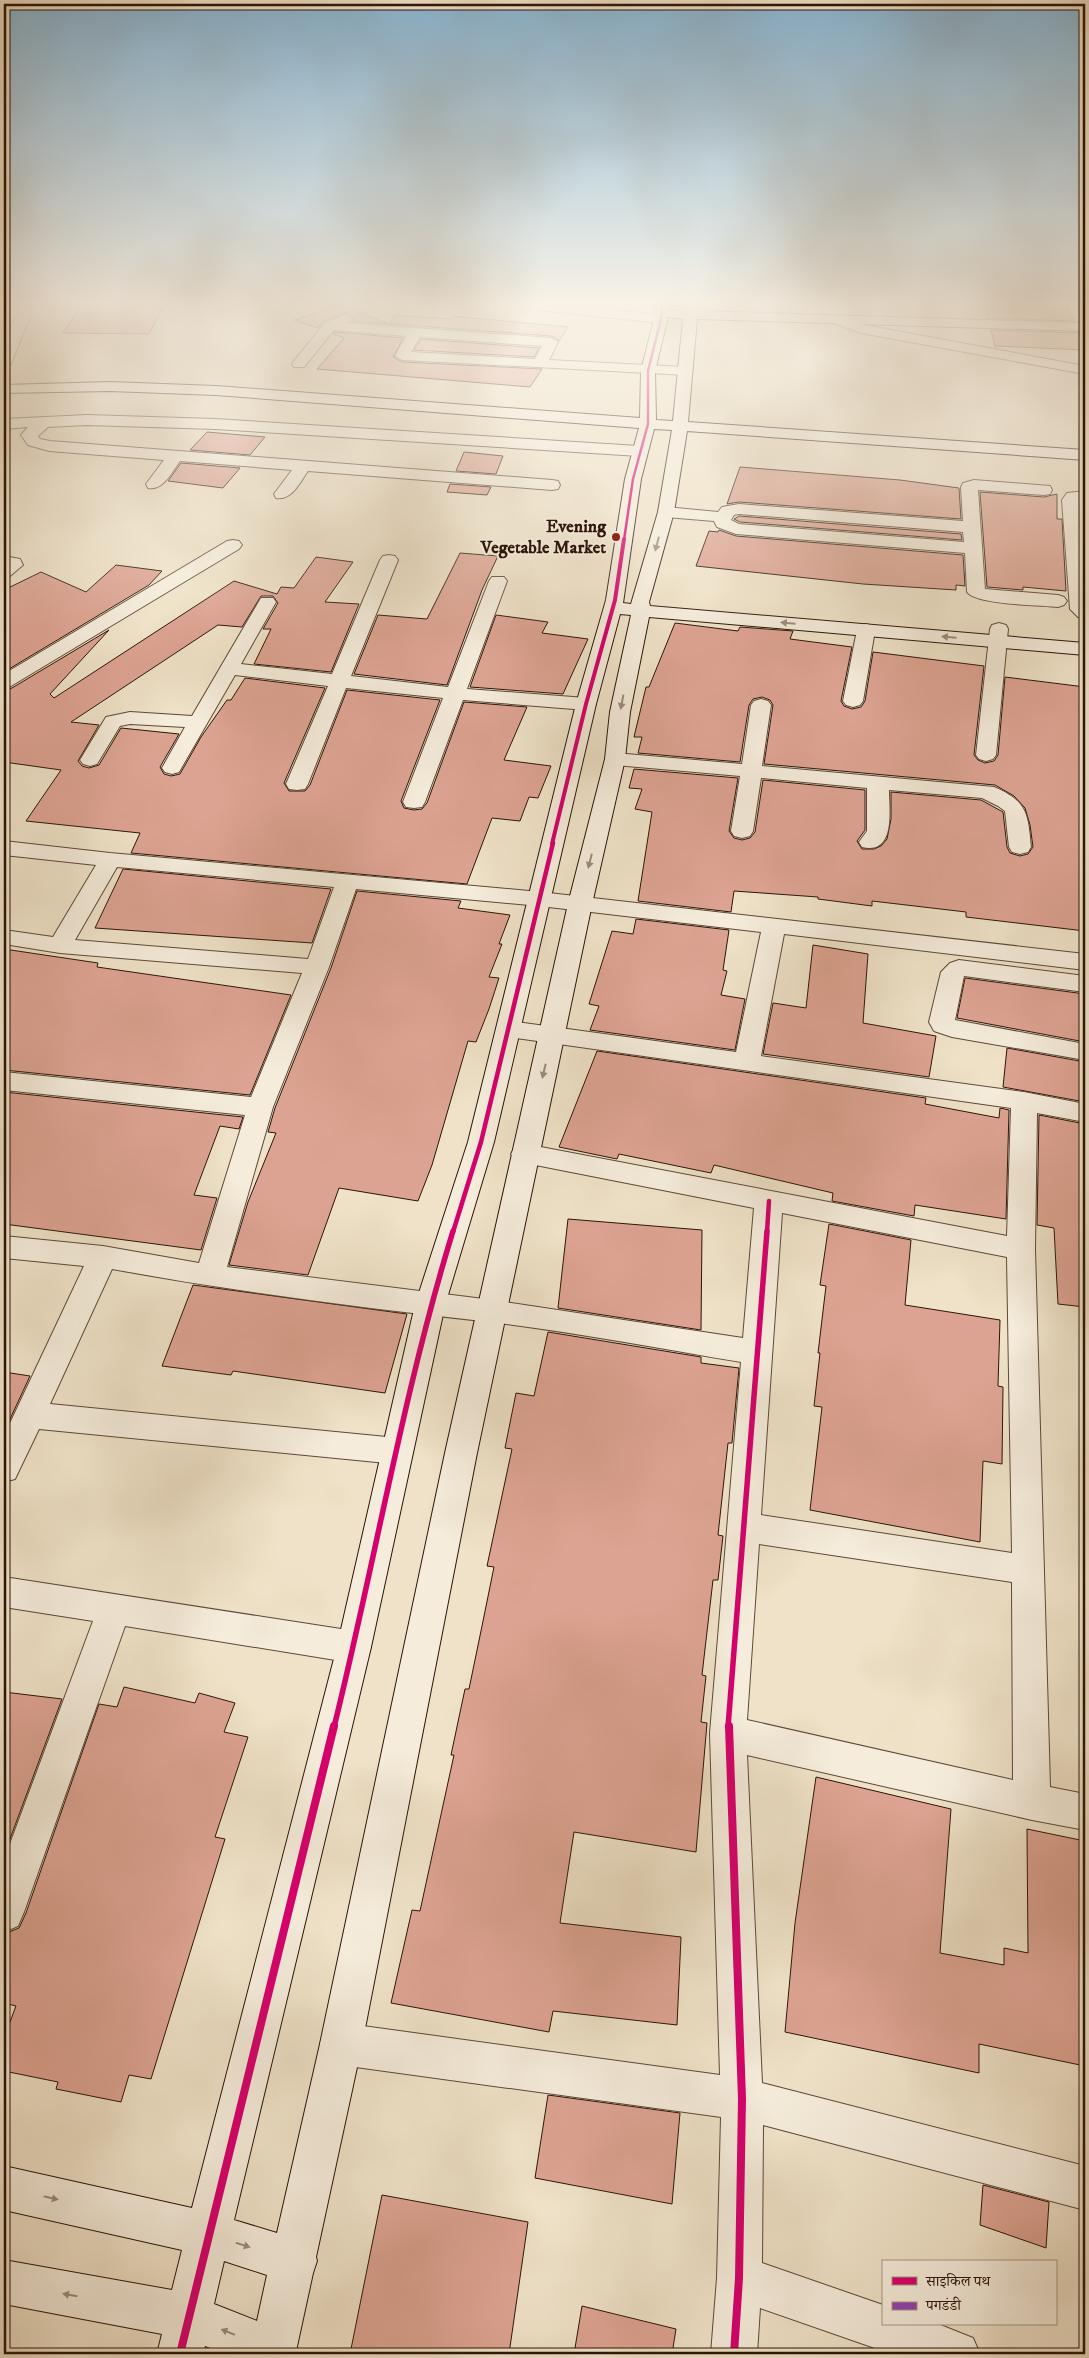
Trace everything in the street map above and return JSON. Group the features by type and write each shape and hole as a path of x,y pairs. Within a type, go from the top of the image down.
{"street":[{"path":"488,412 680,428 1085,456"},
{"path":"4,2282 185,2335 273,2352 295,2261 341,2044 492,1311 580,904 615,759 639,451 648,424 648,412"},
{"path":"185,2335 208,2234 354,1647 430,1305 481,1142 586,704 666,512 682,412"},
{"path":"4,424 87,420 215,424 639,451"},
{"path":"46,421 29,436 34,442 49,446 302,467 432,483 552,485"},
{"path":"154,484 175,457"},
{"path":"282,494 302,467"},
{"path":"1044,490 970,485 972,548 976,592 979,594 1058,601"},
{"path":"1085,496 1073,497 1070,500 1079,609 1085,613"},
{"path":"722,517 728,510 739,509 971,527"},
{"path":"666,512 722,517"},
{"path":"722,517 723,523 736,529 972,548"},
{"path":"4,682 233,545"},
{"path":"4,560 14,563 4,572"},
{"path":"297,784 389,560"},
{"path":"414,802 457,694 498,581"},
{"path":"628,601 866,630 1085,636"},
{"path":"628,601 999,635 1085,649"},
{"path":"172,768 267,602"},
{"path":"852,701 866,630"},
{"path":"986,755 999,635"},
{"path":"229,669 457,694 586,704"},
{"path":"742,831 761,705"},
{"path":"90,760 113,721 130,718 198,722"},
{"path":"615,759 878,784 986,792 1005,799 1017,811 1020,848"},
{"path":"870,842 878,832 878,784"},
{"path":"4,848 110,860 540,899 774,926 1079,972"},
{"path":"60,946 110,860"},
{"path":"210,1276 260,1107 317,968 348,881"},
{"path":"747,1062 774,926"},
{"path":"4,938 60,946 317,968"},
{"path":"1079,972 955,969 942,1022 943,1025 952,1029 1085,1052"},
{"path":"509,1029 1024,1101 1085,1113"},
{"path":"4,1081 260,1107"},
{"path":"1024,1101 1021,1249 1032,1802"},
{"path":"526,1154 1021,1249"},
{"path":"734,2354 739,2278 742,2099 728,1733 769,1201"},
{"path":"4,1248 103,1257 210,1276 430,1305 492,1311 757,1352"},
{"path":"4,1469 103,1257"},
{"path":"30,1415 397,1451"},
{"path":"744,1527 1028,1570"},
{"path":"4,1592 354,1647"},
{"path":"4,1912 114,1610"},
{"path":"728,1733 1032,1802 1085,1812"},
{"path":"341,2044 742,2099 1085,2188"},
{"path":"4,2188 208,2234 295,2261"},
{"path":"739,2278 956,2354"}],"building":[{"path":"207,432 265,437 250,455 190,450"},
{"path":"464,452 503,456 496,474 456,471"},
{"path":"181,463 240,468 223,488 168,481"},
{"path":"740,467 900,480 959,488 961,519 739,502 727,504"},
{"path":"450,484 491,487 487,495 447,492"},
{"path":"980,492 1044,497 1057,494 1057,519 1062,519 1066,591 1023,587 1023,590 987,587"},
{"path":"739,516 961,534 962,540 740,522 734,519"},
{"path":"719,530 736,536 963,555 965,586 956,585 956,590 863,584 696,566 709,531 718,532"},
{"path":"460,553 498,556 482,590 447,685 354,674 378,615 427,619"},
{"path":"316,557 353,562 325,602 359,604 331,672 254,664 271,629 263,629 278,603 273,596 261,596 242,627 218,625 71,722 99,725 78,761 82,766 89,768 99,765 121,728 179,734 160,767 164,774 171,776 180,774 201,737 227,700 231,700 245,678 325,688 284,783 289,791 305,791 310,785 347,690 440,700 401,801 404,808 414,810 422,809 427,803 464,702 527,707 504,760 551,766 538,798 529,797 520,821 492,818 467,884 131,853 140,833 26,821 61,770 4,762 4,690 12,688 109,630 50,694 54,698 234,581 277,594 281,587 294,588"},
{"path":"116,565 162,571 149,585 4,672 4,590 41,572 86,592"},
{"path":"496,615 548,622 542,633 588,639 563,694 470,687"},
{"path":"675,623 738,631 740,627 793,631 790,639 852,647 841,701 844,706 852,709 861,707 865,701 873,652 984,666 974,755 978,760 985,763 994,761 998,755 1005,677 1085,687 1085,931 966,917 966,912 872,901 872,906 818,899 818,897 734,891 731,912 638,901 652,812 635,809 642,789 629,788 634,769 738,778 729,831 734,838 742,840 750,838 755,832 763,780 865,790 865,830 857,841 862,849 874,849 881,846 887,839 891,819 891,792 981,800 1003,812 1007,847 1010,853 1020,856 1028,854 1033,847 1025,808 1014,796 995,785 764,764 773,705 770,700 762,697 753,699 749,705 740,762 638,753 642,737 634,737 646,687 649,687"},
{"path":"123,869 331,889 312,943 95,928"},
{"path":"357,891 461,901 458,908 510,915 499,944 502,944 489,977 499,978 489,1009 476,1042 468,1041 432,1165 418,1201 339,1188 308,1275 229,1265 248,1202 276,1133 268,1132 275,1108 331,968"},
{"path":"636,919 729,930 723,970 727,971 721,995 745,999 735,1050 590,1030 599,1006 589,1004 612,931 633,934"},
{"path":"813,945 868,954 863,1023 936,1036 929,1077 763,1054 773,1003 806,1008"},
{"path":"4,949 98,963 97,967 291,995 250,1095 4,1070"},
{"path":"965,978 1085,994 1085,1042 957,1018"},
{"path":"1007,1048 1085,1062 1085,1102 1003,1087"},
{"path":"597,1051 926,1098 925,1104 999,1118 1000,1108 1009,1110 1006,1219 915,1205 914,1216 832,1201 833,1193 714,1165 711,1173 619,1154 617,1159 559,1147"},
{"path":"4,1092 243,1117 239,1129 220,1126 194,1195 217,1198 201,1250 4,1224"},
{"path":"1039,1115 1085,1124 1085,1307 1058,1304 1054,1228 1037,1225"},
{"path":"568,1219 702,1230 701,1330 558,1308"},
{"path":"829,1224 911,1240 905,1305 1000,1320 998,1386 1003,1387 1002,1464 983,1461 980,1542 810,1510 822,1407 814,1406 826,1286 820,1285"},
{"path":"193,1285 407,1314 385,1393 233,1371 231,1375 162,1366"},
{"path":"548,1332 701,1357 701,1363 739,1368 732,1443 728,1443 718,1535 723,1536 718,1580 713,1580 702,1675 706,1676 701,1722 707,1723 696,1852 574,1832 560,1923 681,1937 677,2025 553,2011 549,2032 391,2003 412,1910 420,1911 454,1755 451,1755 465,1689 469,1689 482,1626 494,1567 487,1566 512,1449 505,1448 516,1393 534,1396"},
{"path":"4,1372 30,1376 4,1432"},
{"path":"124,1687 195,1703 199,1693 235,1703 224,1732 248,1737 215,1837 225,1839 151,2079 129,2075 121,2102 56,2089 58,2082 4,2071 4,2038 16,2006 4,2003 4,1934 19,1928 26,1913 99,1704 117,1707"},
{"path":"4,1692 62,1699 4,1855"},
{"path":"816,1777 951,1809 940,1953 1004,1965 1004,1948 1028,1953 1027,1829 1085,1841 1085,2066 979,2044 979,2073 785,2032 795,1923"},
{"path":"548,2095 680,2113 672,2204 535,2178"},
{"path":"983,2185 1049,2202 1046,2248 980,2225"},
{"path":"382,2195 528,2222 509,2354 350,2354"},
{"path":"582,2306 676,2329 672,2354 574,2354"}],"cycle path":[{"path":"180,2354 354,1647 430,1305 481,1142 586,704 615,600 633,479 648,424 648,412"},
{"path":"734,2354 739,2278 742,2099 728,1733 769,1201"}],"place":[{"name":"Evening Vegetable Market","path":"616,537"}]}
